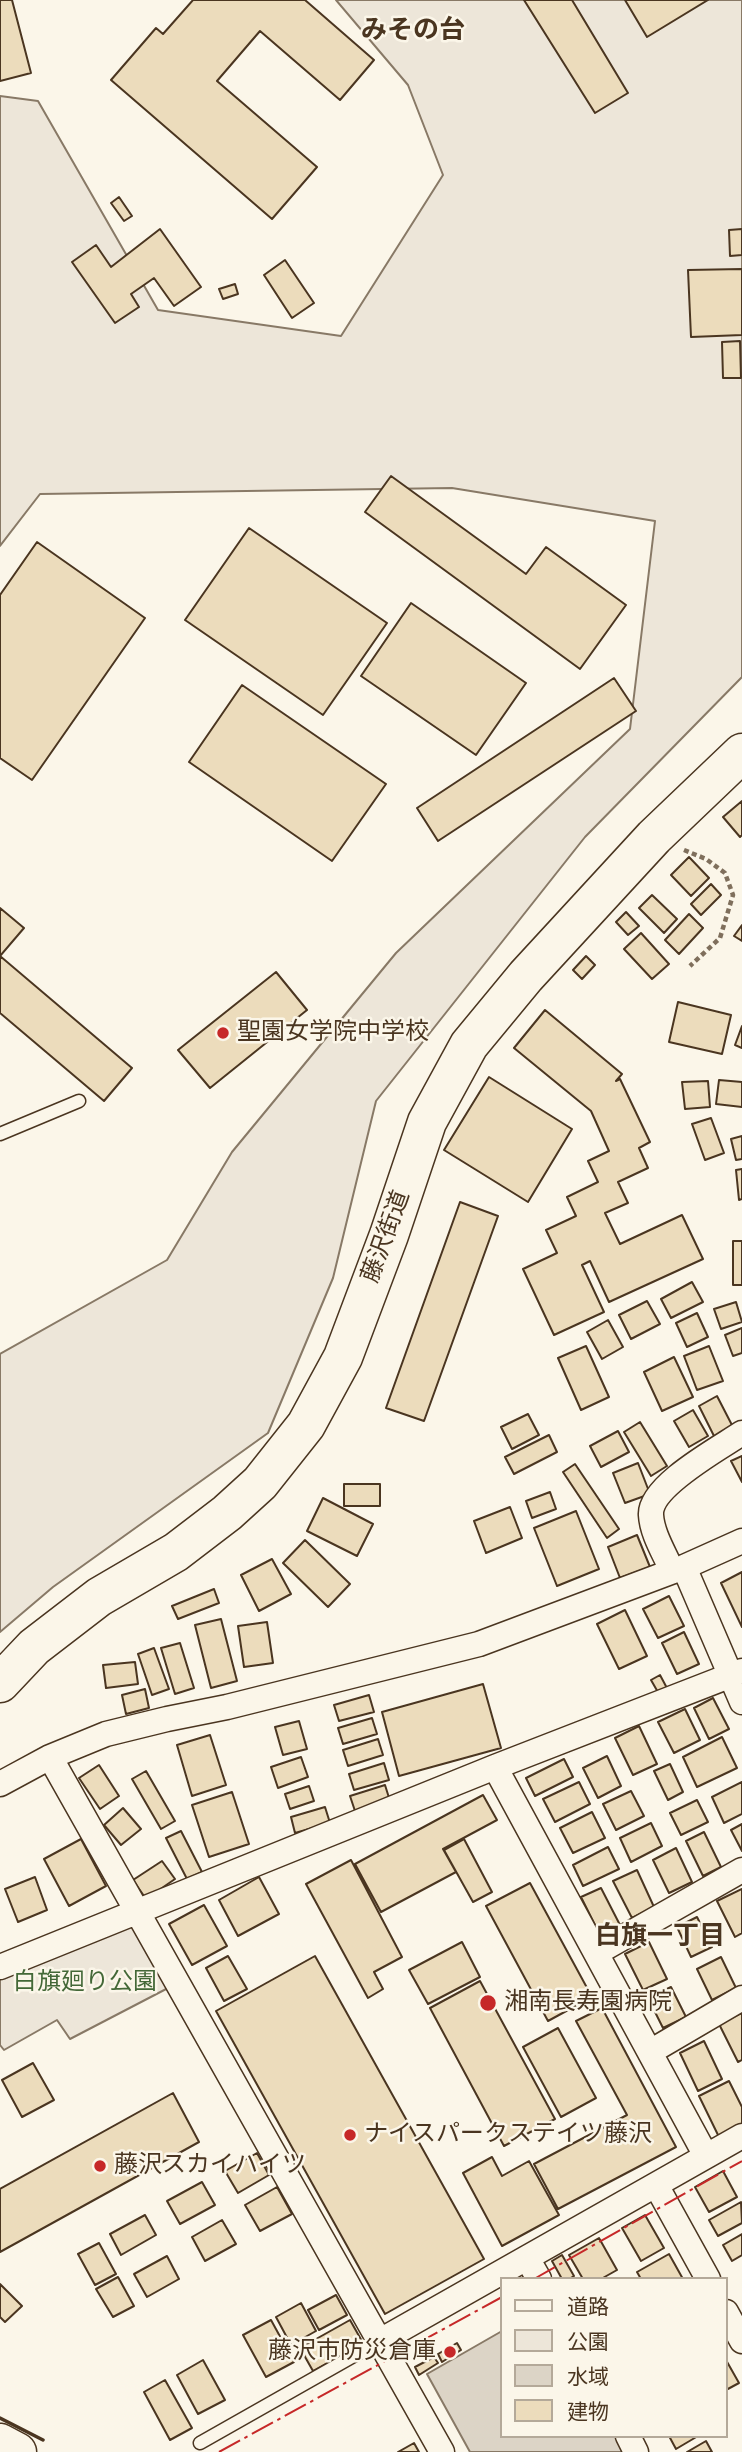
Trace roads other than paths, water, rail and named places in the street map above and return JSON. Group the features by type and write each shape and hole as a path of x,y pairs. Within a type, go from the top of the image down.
{"highway":[{"name":"藤沢街道","path":"0,1683 34,1647 99,1597 176,1552 227,1513 260,1483 306,1424 343,1357 427,1122 469,1045 526,976 654,837 742,753"},
{"path":"0,2442 17,2452"}],"street":[{"path":"742,1433 672,1481 653,1501 650,1512 653,1526 736,1672 742,1702"},
{"path":"0,1784 50,1757 106,1734 480,1644 678,1569 742,1541"},
{"path":"0,1967 736,1672"},
{"path":"50,1757 135,1912 442,2452"},
{"path":"495,1767 706,2156"},
{"path":"596,1953 742,1870"},
{"path":"650,2052 742,1998"},
{"path":"514,2277 533,2268 656,2185 742,2136"},
{"path":"656,2185 707,2277"},
{"path":"380,2341 500,2284"},
{"path":"728,2316 742,2341"}],"lane":[{"path":"0,1134 79,1101"},
{"path":"200,2443 380,2341"}],"water":[{"path":"500,2332 500,2438 630,2438 638,2452 470,2452 427,2374"}],"place":[{"name":"聖園女学院中学校","path":"223,1033"},
{"name":"湘南長寿園病院","path":"488,2003"},
{"name":"ナイスパークステイツ藤沢","path":"350,2135"},
{"name":"藤沢スカイハイツ","path":"100,2166"},
{"name":"藤沢市防災倉庫","path":"450,2352"}],"district":[{"name":"みその台","path":"413,32"},
{"name":"白旗一丁目","path":"660,1938"}],"park label":[{"name":"白旗廻り公園","path":"85,1983"}]}
